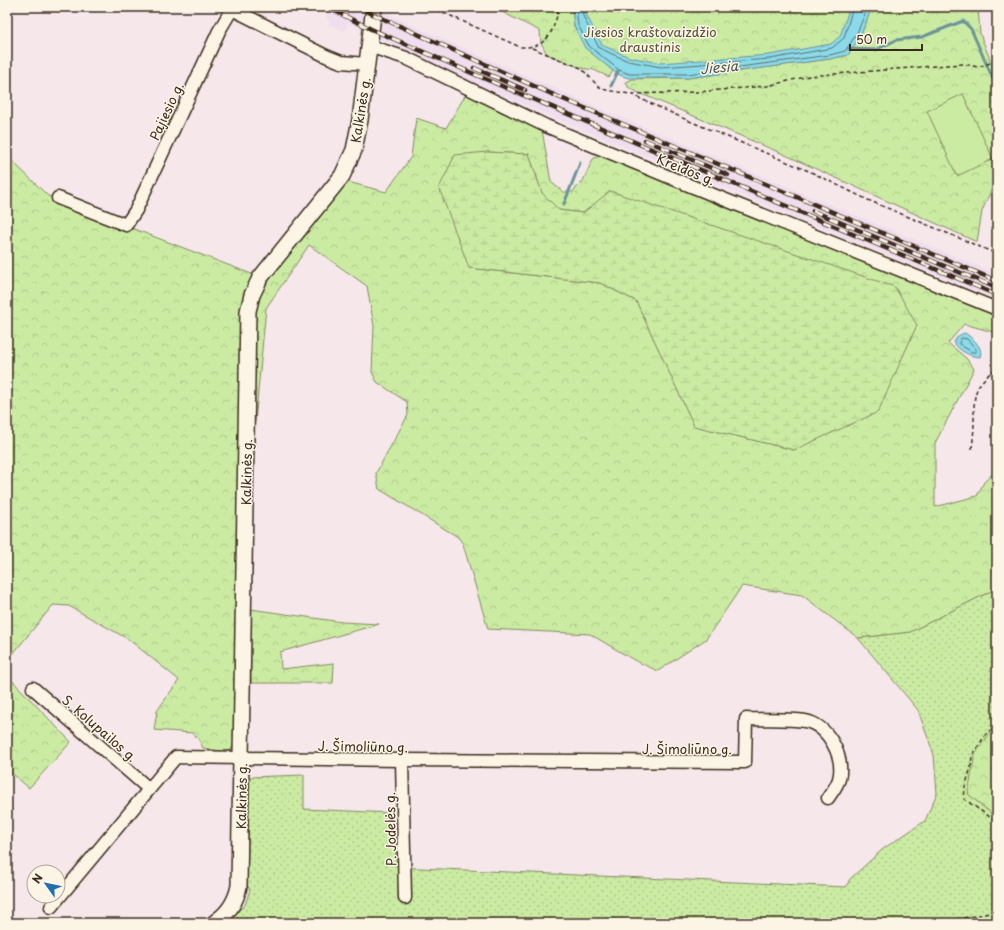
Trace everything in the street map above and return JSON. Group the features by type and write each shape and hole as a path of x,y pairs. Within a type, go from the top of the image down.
{"main road":[{"name":"Kalkinės g.","path":"214,923 223,917 229,909 236,898 239,886 248,310 252,295 260,278 342,176 354,150 360,120 374,7"}],"street":[{"path":"230,8 326,56 341,62 367,64"},
{"name":"Pajiesio g.","path":"58,198 126,225 136,210 230,8"},
{"name":"Kreidos g.","path":"369,46 406,58 561,132 997,309"},
{"name":"S. Kolupailos g.","path":"33,688 149,789"},
{"name":"J. Šimoliūno g.","path":"50,907 176,756 402,760 745,762 746,719 805,721 818,727 829,738 839,756 839,779 828,798"},
{"name":"P. Jodelės g.","path":"402,760 405,898"}],"path":[{"path":"431,7 520,47 532,48 581,68 598,86 606,90 630,94 759,87 809,76 957,64 978,67 996,61"},
{"path":"532,48 541,43 551,34 558,12 557,7"},
{"path":"630,94 687,120 811,172 868,200 997,254"},
{"path":"972,449 973,400 976,391 982,382 997,368"},
{"path":"997,724 986,734 972,756 971,767 965,787 964,799 997,822"},
{"path":"936,923 990,914 997,902"}],"shaded area":[{"path":"314,7 367,7 364,31 348,22 344,31 331,25 325,13"},
{"path":"384,11 391,16 610,113 997,274 997,300 552,117 377,38 380,13"}],"green space":[{"path":"492,7 572,7 574,26 605,64 613,71 609,77 594,70 581,68 547,54 541,43 540,31"},
{"name":"Jiesios kraštovaizdžio draustinis","path":"579,7 866,7 845,49 644,72 597,47"},
{"path":"872,7 978,7 980,34 997,77 997,177 982,211 977,242 781,153 637,92 628,87 626,82 633,79 688,78 830,59 848,55 860,37"},
{"path":"466,94 542,130 551,182 563,192 572,192 583,181 593,159 600,155 997,315 997,333 964,324 948,343 966,358 974,369 935,443 935,507 977,496 984,482 997,470 997,588 910,632 858,638 802,595 742,586 706,639 658,671 634,660 590,634 488,629 463,544 458,537 379,489 376,473 408,415 407,402 377,382 372,372 374,326 367,286 309,245 266,308 255,422 250,416 256,301 262,284 344,181 386,192 411,157 416,118 446,128","holes":["487,152 529,154 542,193 559,210 583,213 794,450 695,426 636,301 600,283 469,268"]},
{"path":"963,94 993,159 957,176 927,111"},
{"path":"487,152 529,154 542,193 559,210 583,213 610,191 895,287 917,325 878,412 794,450 694,426 636,301 600,283 469,268 439,188 455,155"},
{"path":"7,156 48,196 254,275 234,743 231,750 225,752 203,748 193,733 154,730 157,711 179,680 128,639 69,606 53,605 7,661"},
{"path":"997,588 997,727 991,732 968,794 997,818 997,921 995,923 640,923 597,920 596,923 224,923 245,905 250,890 247,885 247,878 250,777 304,775 304,809 392,813 397,867 846,887 850,879 883,849 925,821 937,793 934,755 918,710 858,638 910,632"},
{"path":"250,609 342,622 379,624 280,652 281,669 334,663 333,683 251,683"},
{"path":"7,675 71,742 29,788 7,769"},
{"path":"997,727 997,818 968,794 975,754 991,732"}],"water":[{"name":"Jiesia","path":"572,7 586,7 586,14 602,45 629,57 660,63 769,55 831,44 840,36 850,7 872,7 860,37 848,55 830,59 688,78 628,78 617,74 585,48 574,26"},
{"path":"965,333 979,346 981,353 980,357 973,356 958,348 954,342 957,337"}],"waterway":[{"path":"849,49 876,50 896,40 922,37 963,21 971,29 997,88"},
{"path":"611,86 618,71"},
{"path":"564,204 580,163"}],"railway":[{"path":"327,7 371,29 497,84 997,295"},
{"path":"357,7 563,99 997,281"},
{"path":"474,68 525,90"},
{"path":"645,140 728,175"},
{"path":"813,211 997,288"}]}
